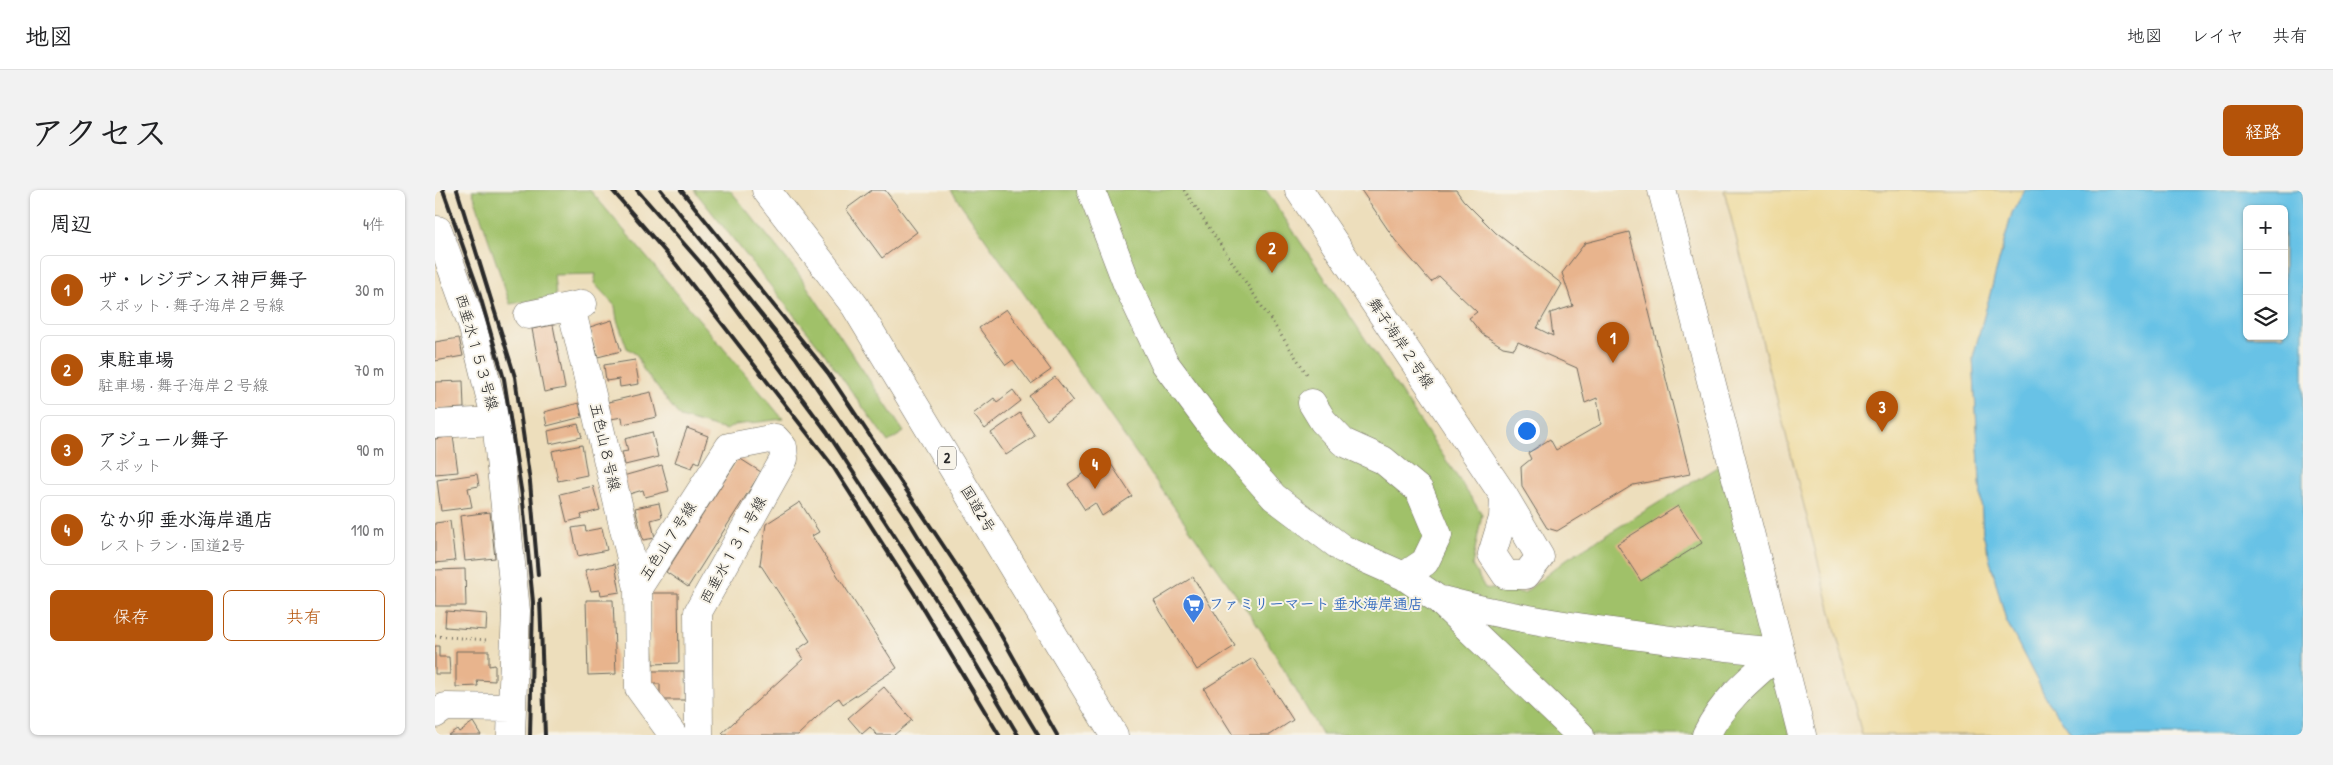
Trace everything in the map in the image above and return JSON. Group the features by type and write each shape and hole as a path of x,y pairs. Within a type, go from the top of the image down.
{"main road":[{"name":"国道2号","path":"766,190 855,306 1114,735"},
{"path":"1091,190 1127,284 1164,362 1213,428 1274,497 1343,549 1404,576 1439,600 1580,735"},
{"name":"舞子海岸２号線","path":"1299,190 1504,496"},
{"path":"1663,190 1802,735"},
{"name":"西垂水１５３号線","path":"435,230 438,230 472,324 496,421 516,611 511,735"},
{"name":"五色山８号線","path":"529,316 577,306 638,588"},
{"path":"1312,403 1323,421 1343,442 1383,460 1419,490 1438,535 1425,562 1404,576"},
{"path":"435,424 496,421"},
{"name":"五色山７号線","path":"673,735 639,688 638,588 729,447 775,438 783,447 784,459"},
{"name":"西垂水１３１号線","path":"699,735 698,612 784,459"},
{"path":"1439,600 1495,614 1559,625 1745,650 1781,652"},
{"path":"1706,735 1714,719 1735,692 1781,652"},
{"path":"435,714 445,707 512,708"}],"path":[{"path":"1183,190 1315,386 1312,403"},
{"path":"435,636 516,642"}],"green space":[{"path":"472,190 590,190 783,419 735,425 726,430 680,417 643,369 637,355 627,348 617,320 615,306 594,283 596,274 554,275 556,297 510,304"},
{"path":"694,190 730,190 798,273 904,432 888,442 821,349"},
{"path":"951,190 1266,190 1482,514 1472,565 1485,588 1524,593 1568,558 1722,464 1790,735 1322,735 1262,632"}],"sand":[{"path":"1724,190 2025,190 2012,213 1973,357 1983,534 2006,620 2046,698 2072,735 1862,735"}],"water":[{"path":"2025,190 2303,190 2303,735 2072,735 2046,698 2006,620 1983,534 1973,357 2012,213"}],"building":[{"path":"872,190 885,190 917,232 882,258 846,209"},
{"path":"1361,190 1456,190 1463,200 1496,233 1562,284 1537,328 1553,336 1550,313 1573,306 1562,273 1585,243 1629,232 1690,474 1633,485 1557,531 1547,528 1522,487 1521,467 1531,459 1528,453 1550,439 1556,450 1601,424 1597,398 1585,403 1577,368 1518,342 1514,349 1503,347 1482,334 1469,318 1477,312 1439,276 1431,282 1395,240"},
{"path":"1006,309 1051,370 1031,384 1013,360 1006,365 979,328"},
{"path":"612,320 621,351 598,357 590,327"},
{"path":"553,325 565,388 544,392 532,329"},
{"path":"459,338 463,356 435,361 435,342"},
{"path":"635,360 639,384 620,387 619,379 606,381 604,365"},
{"path":"1055,377 1073,400 1047,420 1029,396"},
{"path":"463,381 464,408 435,410 435,382"},
{"path":"1013,390 1021,401 985,429 973,414 994,398 997,402"},
{"path":"651,392 657,417 623,424 622,417 611,419 608,402"},
{"path":"579,403 582,417 547,426 544,412"},
{"path":"1020,413 1035,436 1006,455 991,433"},
{"path":"578,424 582,437 550,444 548,431"},
{"path":"687,428 708,436 699,463 695,461 692,468 675,462"},
{"path":"652,432 658,457 625,465 622,452 628,451 625,439"},
{"path":"453,436 458,472 435,474 435,439"},
{"path":"582,445 587,475 558,481 552,451"},
{"path":"739,458 761,472 688,587 666,572"},
{"path":"1107,458 1132,496 1102,516 1095,503 1085,510 1068,484"},
{"path":"662,465 669,491 645,497 643,490 629,494 623,476"},
{"path":"477,474 479,486 468,488 472,507 441,511 437,480"},
{"path":"593,486 600,510 581,515 582,518 567,522 560,494"},
{"path":"800,502 819,532 812,536 897,668 843,704 839,698 834,701 798,735 724,735 722,733 803,659 797,650 810,641 760,564 766,524"},
{"path":"659,503 662,517 651,520 655,538 643,540 635,508"},
{"path":"1678,506 1702,543 1641,581 1617,544"},
{"path":"490,512 495,558 465,561 460,516"},
{"path":"450,521 455,561 435,563 435,523"},
{"path":"585,526 586,531 602,528 607,550 578,556 572,528"},
{"path":"615,564 620,592 601,595 600,590 591,591 585,570"},
{"path":"465,569 466,606 435,606 435,570"},
{"path":"1193,577 1235,646 1197,670 1154,601"},
{"path":"651,593 678,593 679,663 653,664"},
{"path":"586,600 613,600 616,674 588,675"},
{"path":"446,611 487,614 486,630 445,627"},
{"path":"435,646 439,646 439,657 449,657 450,674 435,674"},
{"path":"456,651 489,651 489,666 495,665 495,681 477,680 478,686 456,687"},
{"path":"1253,658 1293,720 1270,735 1233,735 1204,689"},
{"path":"652,671 684,671 685,700 660,700 660,684 652,684"},
{"path":"884,687 912,720 894,735 877,735 870,727 862,734 848,718"},
{"path":"473,722 481,735 448,735 457,729 459,732"}],"railway":[{"path":"443,190 478,289 504,379 523,502 533,602 530,735"},
{"path":"457,190 515,377 530,482 538,575"},
{"path":"612,190 675,263 832,465 914,593 999,735"},
{"path":"637,190 706,269 827,432 955,629 1018,735"},
{"path":"661,190 796,358 907,518 1038,735"},
{"path":"681,190 828,373 989,614 1057,735"},
{"path":"540,600 545,735"}],"place":[{"name":"東駐車場","path":"1272,273"},
{"name":"ザ・レジデンス神戸舞子","path":"1613,363"},
{"name":"アジュール舞子","path":"1882,432"},
{"name":"なか卯 垂水海岸通店","path":"1095,489"},
{"name":"ファミリーマート 垂水海岸通店","path":"1193,623"}]}
